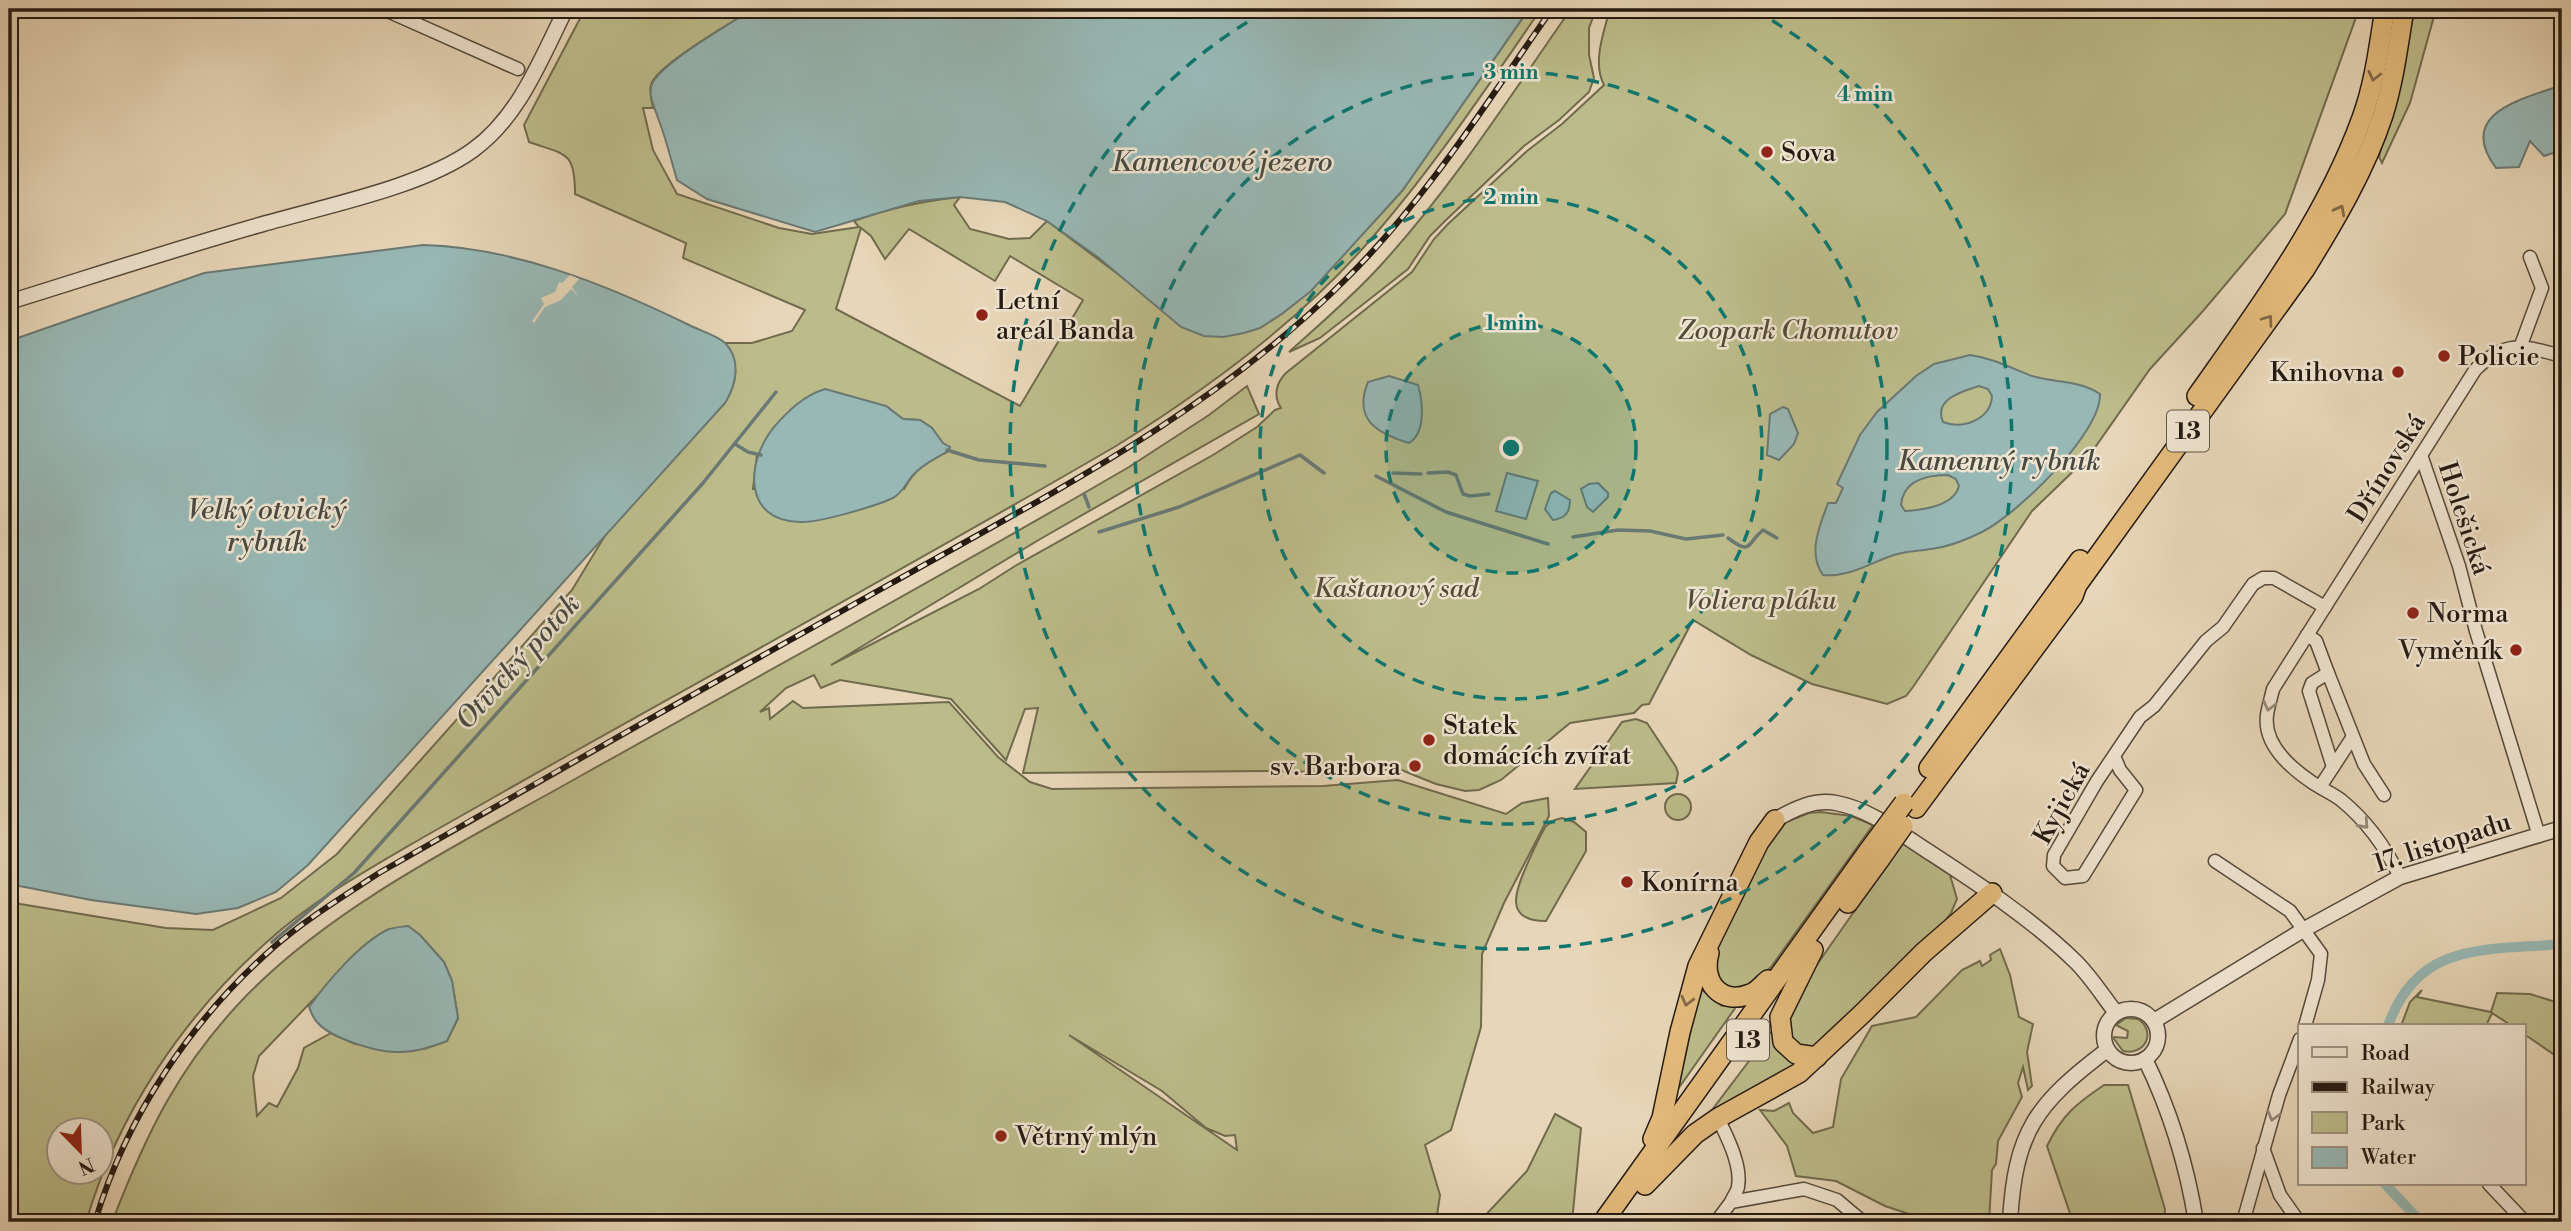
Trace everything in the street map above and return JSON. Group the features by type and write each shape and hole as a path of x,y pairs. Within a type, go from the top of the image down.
{"highway":[{"name":"13","path":"1604,1222 1640,1182 1813,950 1874,856 2293,257 2325,204 2363,116 2375,73 2385,9"},
{"name":"13","path":"1910,805 2073,596 2077,585 2305,269 2337,216 2365,161 2382,116 2395,67 2404,9"},
{"path":"1640,1182 1662,1118 1690,988 1698,966 1759,842 1775,820"},
{"name":"13","path":"1618,1222 1640,1182 1787,963 1874,856"},
{"path":"1640,1182 1695,1134 1718,1118 1789,1079 1817,1057 1924,952 1992,893"},
{"path":"1713,938 1706,963 1707,975 1718,992 1726,995 1751,994 1787,963"},
{"path":"1813,950 1780,1017 1783,1042 1796,1054 1817,1057"}],"street":[{"path":"383,9 415,15 518,69"},
{"path":"9,302 385,188 436,169 474,149 498,128 513,109 566,9"},
{"path":"2530,257 2542,288 2521,345 2562,356"},
{"name":"Dřínovská","path":"2400,877 2385,849 2365,824 2340,800 2287,763 2271,740 2266,718 2273,689 2475,370 2502,349 2521,345"},
{"name":"Holešická","path":"2421,455 2459,566 2476,631 2539,836"},
{"name":"Kyjická","path":"2114,756 2120,770 2136,790 2083,876 2065,878 2053,866 2054,855 2114,756 2140,717 2154,706 2206,641 2223,627 2253,584 2263,578 2274,578 2325,607"},
{"path":"2304,640 2316,641 2352,738 2364,764 2384,795"},
{"path":"2328,673 2312,682 2309,691 2333,767"},
{"path":"2320,787 2352,738"},
{"path":"1775,820 1802,806 1834,803 1851,807 1881,821 2027,919 2078,964 2116,1013"},
{"name":"17. listopadu","path":"2154,1021 2303,930 2400,877 2562,828"},
{"path":"2215,861 2290,911 2321,954 2318,980 2306,1024"},
{"path":"2132,1008 2148,1015 2154,1021 2158,1038 2152,1054 2145,1059 2137,1063 2120,1061 2107,1050 2103,1034 2105,1026 2116,1013 2132,1008"},
{"path":"2243,1222 2279,1095 2298,1044"},
{"path":"2010,1222 2018,1155 2027,1132 2057,1090 2107,1050"},
{"path":"2145,1059 2160,1090 2177,1143 2196,1222"},
{"path":"1716,1222 1738,1188 1738,1175 1731,1147 1718,1118"},
{"path":"2263,1148 2280,1195 2299,1222"},
{"path":"2491,1186 2525,1222"},
{"path":"1731,1202 1804,1189 1837,1200 1863,1222"}],"green space":[{"path":"585,9 753,9 680,56 656,77 651,85 653,108 643,108 653,150 677,194 779,228 812,234 859,227 854,221 893,209 960,197 954,205 970,229 1009,239 1030,238 1047,221 1134,286 1260,328 1311,290 1402,191 1529,9 1541,9 1456,131 1388,219 1337,276 1247,355 1182,403 1116,446 422,838 323,899 268,941 208,1002 157,1069 116,1143 116,1116 46,1116 46,1186 99,1186 86,1222 9,1222 9,900 166,928 213,930 281,898 337,854 572,590 609,529 725,403 733,387 735,373 725,343 752,343 792,331 805,310 683,258 686,243 575,194 573,170 566,157 529,142 524,125","holes":["861,228 871,236 885,259 909,229 995,281 1010,256 1083,300 1020,406 836,309","886,406 903,419 920,420 932,428 947,452 922,467 904,489 753,489 757,455"]},
{"path":"1571,9 1596,9 1589,28 1589,55 1594,78 1589,92 1559,120 1524,146 1445,221 1430,236 1408,269 1320,338 1289,352 1359,288 1407,235 1480,140"},
{"path":"1610,9 2359,9 2285,214 2150,369 2089,456 2032,511 1906,696 1887,704 1812,684 1751,655 1693,620 1649,704 1642,705 1634,713 1570,723 1501,780 1479,790 1465,791 1436,784 1399,769 1321,772 1023,773 1038,708 1025,709 1006,760 951,699 840,680 821,688 814,675 786,688 760,712 769,708 770,719 793,701 803,708 949,702 998,757 1030,782 1052,789 1323,786 1398,780 1506,814 1522,803 1548,798 1549,816 1504,903 1482,954 1481,1027 1451,1130 1425,1145 1440,1195 1436,1222 112,1222 152,1129 202,1047 247,995 283,961 322,930 364,901 452,848 1129,467 1209,415 1247,386 1259,414 1042,538 831,665 979,589 1213,455 1281,408 1277,390 1286,373 1412,272 1434,239 1448,224 1604,85 1599,57","holes":["408,926 420,935 444,962 452,981 458,1018 447,1041 424,1049 355,1044 331,1033 304,1048 298,1068 277,1107 269,1103 257,1116 253,1076 259,1056 363,948 387,930","1069,1035 1162,1091 1206,1128 1225,1136 1235,1135 1237,1150"]},
{"path":"2415,9 2436,9 2410,103 2382,163 2379,157"},
{"path":"1636,719 1647,723 1676,767 1676,783 1575,789 1622,722"},
{"path":"1678,794 1687,798 1691,807 1687,816 1678,820 1669,816 1665,807 1669,798"},
{"path":"1809,813 1851,816 1873,825 1771,967 1746,988 1723,988 1711,960 1765,846 1786,822"},
{"path":"1562,818 1574,822 1586,832 1586,851 1546,921 1533,920 1518,911 1516,895 1546,826"},
{"path":"1902,843 1950,875 1957,899 1951,913 1936,933 1818,1047 1802,1047 1790,1038 1786,1019 1809,976"},
{"path":"2000,949 2010,975 2019,1017 2033,1024 2027,1052 2032,1086 2028,1090 2023,1067 2018,1083 2022,1097 1998,1141 1996,1164 1992,1170 1989,1222 1933,1222 1885,1206 1836,1181 1796,1176 1787,1146 1760,1110 1774,1111 1789,1103 1793,1113 1813,1133 1833,1127 1841,1079 1872,1026 1916,1017 1962,970 1980,961 1982,966 1991,960 1990,955"},
{"path":"1702,990 1722,1006 1738,1004 1678,1089 1699,992"},
{"path":"2422,990 2417,997 2491,1012 2497,993 2530,994 2562,1004 2562,1060 2526,1035 2526,1024 2509,1024 2492,1013 2487,1024 2402,1024 2410,1002"},
{"path":"2126,1018 2138,1019 2147,1030 2146,1042 2131,1052 2123,1051 2114,1039 2127,1038 2128,1031 2116,1025"},
{"path":"1771,1032 1798,1064 1714,1112 1712,1110"},
{"path":"2104,1085 2128,1085 2165,1209 2164,1222 2073,1222 2047,1146 2058,1126 2071,1111"},
{"path":"1555,1114 1581,1128 1572,1222 1479,1222 1527,1171"}],"water":[{"name":"Kamencové jezero","path":"753,9 1529,9 1402,191 1311,291 1260,328 1223,337 1204,336 1181,327 1099,258 1047,221 1005,202 960,197 919,201 815,232 707,199 677,180 651,95 655,78 679,57"},
{"path":"2562,85 2562,150 2544,156 2530,141 2519,167 2496,168 2485,149 2484,134 2489,121 2513,103"},
{"name":"Velký otvický rybník","path":"423,245 491,253 559,271 625,295 712,335 725,343 734,357 736,373 729,396 308,865 276,892 238,908 196,914 91,900 9,884 9,341 204,273"},
{"name":"Kamenný rybník","path":"1970,355 1978,356 2032,376 2084,386 2100,394 2097,411 2087,430 2054,472 2015,509 1982,532 1944,547 1899,554 1851,572 1823,575 1818,566 1815,548 1819,530 1828,503 1836,503 1843,488 1837,484 1860,435 1877,412 1916,376 1934,364","holes":["1979,386 1988,389 1992,396 1987,411 1975,421 1959,425 1943,422 1942,407 1946,402 1951,397","1948,475 1956,479 1959,486 1951,498 1937,506 1905,511 1901,505 1906,490 1911,485 1924,478"]},
{"path":"1389,376 1418,385 1422,408 1421,425 1409,443 1370,423 1363,406 1368,382"},
{"path":"825,389 886,406 903,419 920,420 932,428 943,443 950,447 949,450 922,467 893,498 820,520 800,522 781,519 768,512 759,500 755,487 758,456 774,427 785,415 803,400"},
{"path":"1783,407 1788,409 1798,433 1794,444 1779,460 1767,455 1770,414"},
{"path":"1507,473 1538,481 1526,519 1496,511"},
{"path":"1598,483 1608,493 1608,497 1593,512 1587,507 1581,489"},
{"path":"1555,491 1570,500 1570,505 1566,514 1553,520 1545,509 1551,493"},
{"path":"408,926 420,935 444,962 452,981 458,1018 447,1041 417,1050 390,1052 355,1043 323,1028 314,1019 309,1007 325,986 344,964 376,936 390,929"}],"pier":[{"path":"570,275 579,279 572,287 579,297 571,289 561,300 545,307 534,323 532,321 544,304 541,298 555,292 559,282 562,283"}],"waterway":[{"name":"Otvický potok","path":"272,942 354,873 703,483 776,392"},
{"path":"735,444 748,452 761,455"},
{"path":"947,450 979,460 1045,466"},
{"path":"1099,532 1179,507 1300,455 1324,473"},
{"path":"1428,473 1448,472 1456,475 1463,494 1489,494"},
{"path":"1393,473 1421,474"},
{"path":"1376,476 1446,512 1548,544"},
{"path":"1084,494 1089,507"},
{"path":"1573,537 1618,530 1650,531 1686,539 1723,535"},
{"path":"1728,538 1745,547 1763,530 1777,538"},
{"path":"2389,1024 2401,998 2417,978 2436,964 2458,955 2482,950 2562,944"},
{"path":"2387,1186 2421,1222"}],"railway":[{"path":"95,1222 125,1144 165,1072 216,1005 286,937 379,873 1070,483 1186,410 1241,370 1294,327 1345,280 1402,217 1429,184 1552,9"}],"place":[{"name":"Sova","path":"1767,152"},
{"name":"Letní areál Banda","path":"982,315"},
{"name":"Policie","path":"2444,356"},
{"name":"Knihovna","path":"2398,372"},
{"name":"Norma","path":"2413,613"},
{"name":"Vyměník","path":"2516,650"},
{"name":"Statek domácích zvířat","path":"1429,740"},
{"name":"sv. Barbora","path":"1415,766"},
{"name":"Konírna","path":"1627,882"},
{"name":"Větrný mlýn","path":"1001,1136"}],"park label":[{"name":"Zoopark Chomutov","path":"1788,330"},
{"name":"Kaštanový sad","path":"1396,588"},
{"name":"Voliera pláku","path":"1761,600"}]}
